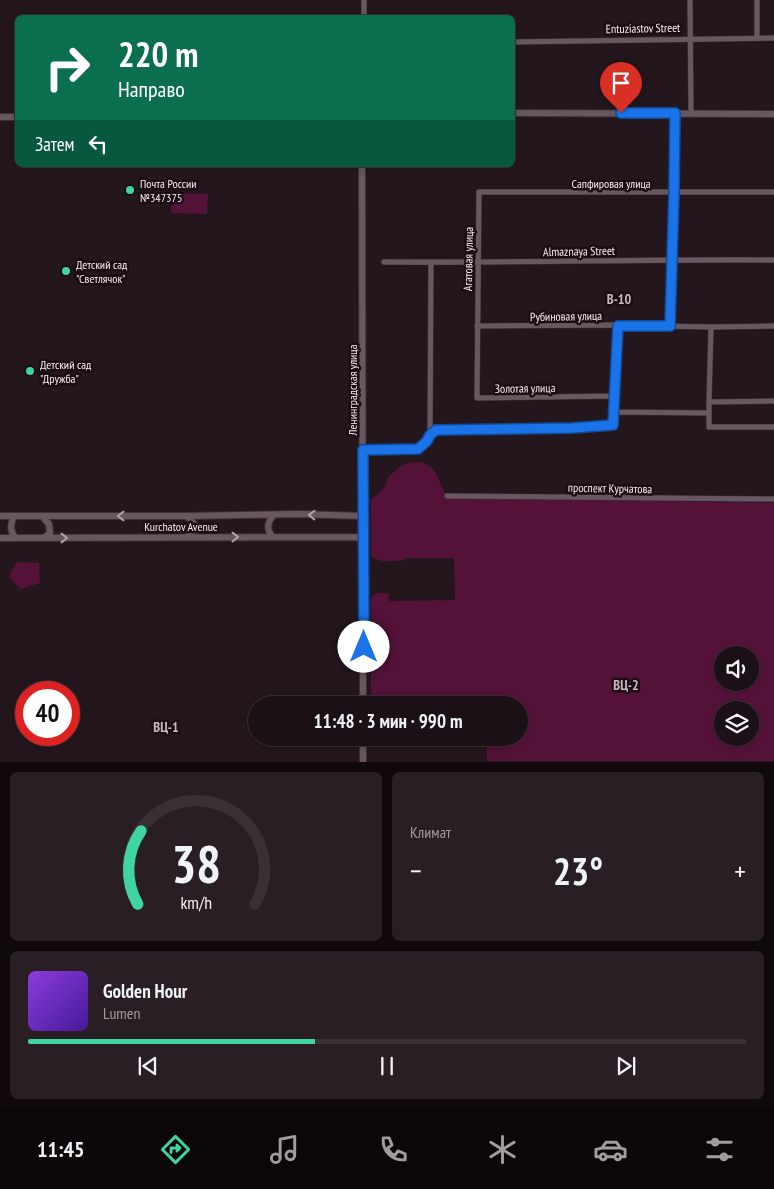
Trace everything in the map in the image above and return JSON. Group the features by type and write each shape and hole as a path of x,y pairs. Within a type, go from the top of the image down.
{"street":[{"path":"364,0 364,15"},
{"path":"690,0 692,113"},
{"path":"757,0 757,38"},
{"name":"Entuziastov Street","path":"515,42 774,38"},
{"path":"0,113 15,113"},
{"path":"515,113 774,114"},
{"path":"670,326 675,113"},
{"path":"0,117 15,117"},
{"path":"361,167 362,516"},
{"name":"Ленинградская улица","path":"361,167 363,696"},
{"name":"Сапфировая улица","path":"479,192 774,192"},
{"name":"Агатовая улица","path":"477,326 479,192"},
{"name":"Almaznaya Street","path":"384,262 672,259 774,260"},
{"path":"430,435 432,262"},
{"name":"Рубиновая улица","path":"477,326 774,326"},
{"name":"Золотая улица","path":"477,326 477,398 615,396"},
{"path":"363,450 418,449 436,430 572,428 613,425 618,326"},
{"path":"711,327 709,427 774,427"},
{"path":"709,402 774,401"},
{"path":"614,412 709,413"},
{"name":"проспект Курчатова","path":"447,496 774,499"},
{"name":"Kurchatov Avenue","path":"0,516 298,514 362,516"},
{"path":"273,537 268,530 268,526 274,515"},
{"path":"14,516 11,530 15,538"},
{"path":"42,516 49,524 50,532 44,538"},
{"path":"187,537 194,531 195,525 188,516"},
{"name":"Kurchatov Avenue","path":"0,538 362,537"},
{"path":"362,746 362,762"}],"shaded area":[{"path":"171,193 208,194 207,214 171,213"},
{"path":"420,462 430,466 436,473 447,498 774,503 774,761 487,761 487,746 528,746 528,696 371,696 371,597 377,593 389,593 389,601 455,600 454,558 405,558 404,560 386,561 377,560 371,555 371,500 385,487 388,477 399,467 407,463"},
{"path":"17,562 39,563 40,583 20,589 9,576"}],"place":[{"name":"Почта России №347375","path":"130,190"},
{"name":"Детский сад \"Светлячок\"","path":"66,271"},
{"name":"Детский сад \"Дружба\"","path":"30,371"}],"district":[{"name":"В-10","path":"619,299"},
{"name":"ВЦ-2","path":"626,685"},
{"name":"ВЦ-1","path":"166,727"}],"route":[{"path":"364,647 363,450 418,449 423,446 430,435 436,430 572,428 613,425 618,326 670,326 675,113 621,113"}]}
